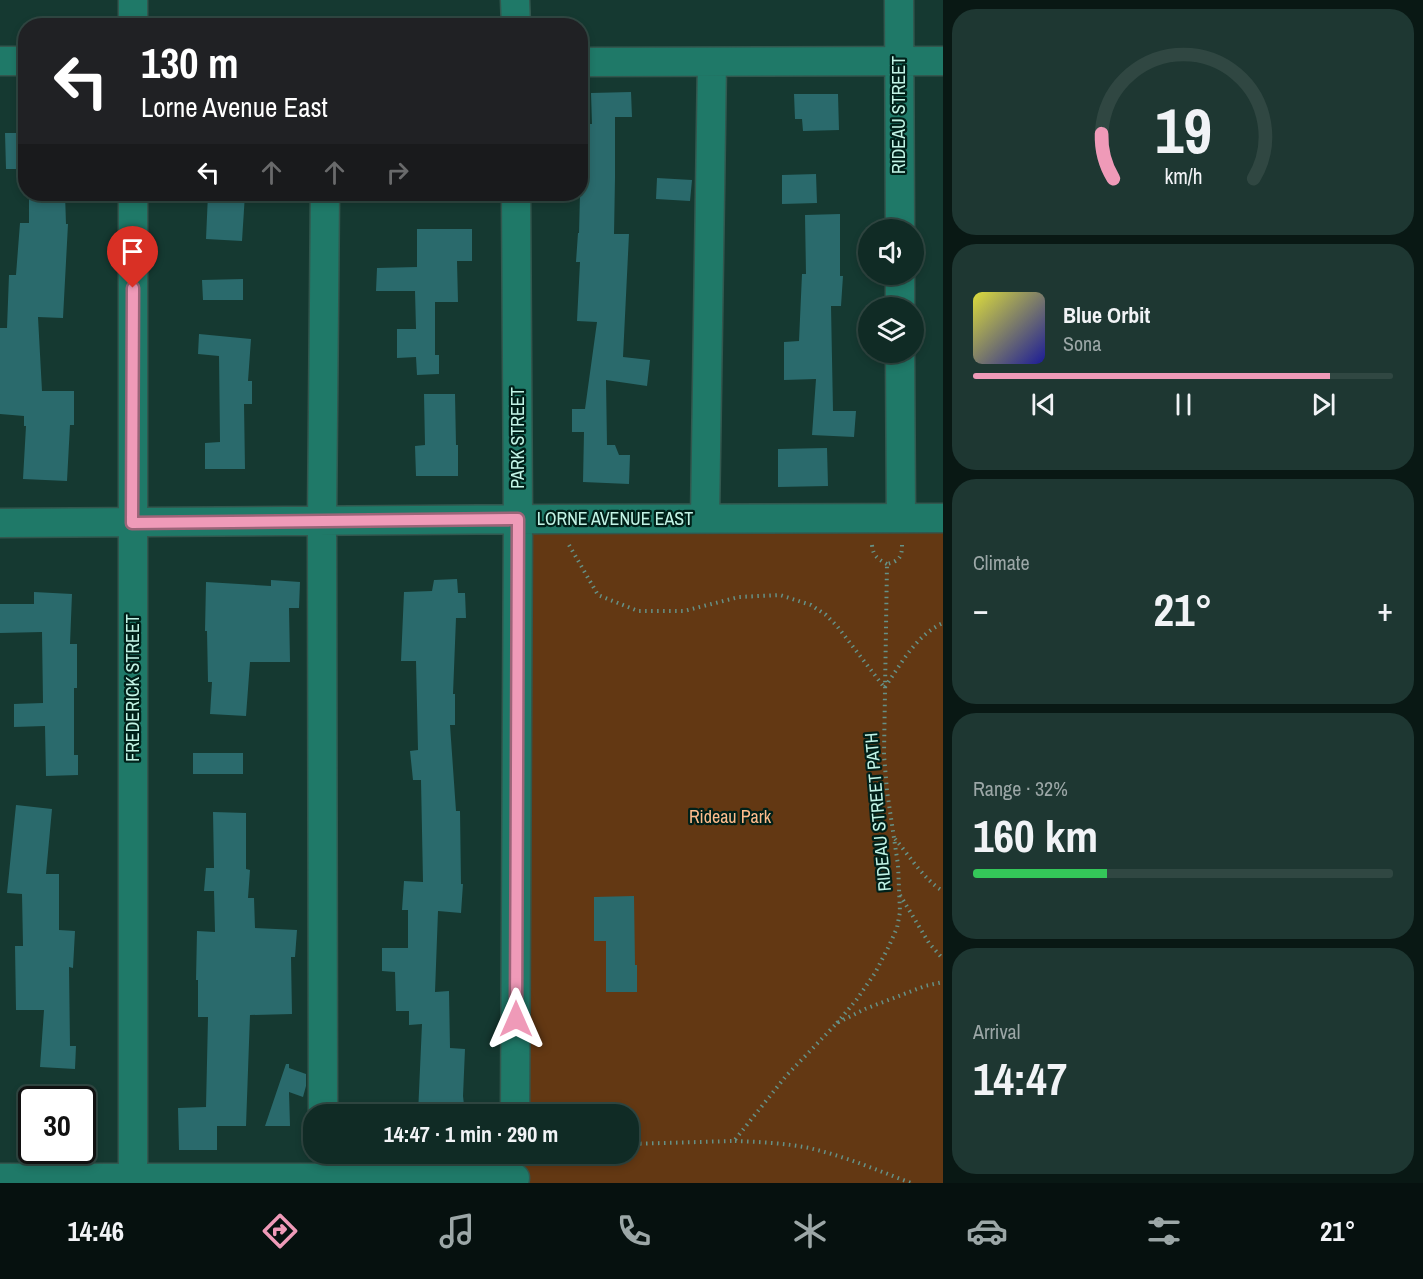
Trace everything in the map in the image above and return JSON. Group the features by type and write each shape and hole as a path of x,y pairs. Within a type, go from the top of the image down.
{"street":[{"path":"133,0 133,18"},
{"path":"515,0 516,18"},
{"name":"RIDEAU STREET","path":"899,0 900,219"},
{"path":"0,61 18,61"},
{"path":"588,62 943,61"},
{"path":"705,518 712,62"},
{"name":"FREDERICK STREET","path":"133,201 133,1181"},
{"path":"324,1104 322,521 325,201"},
{"name":"PARK STREET","path":"515,1104 518,519 516,201"},
{"path":"900,363 901,518"},
{"name":"LORNE AVENUE EAST","path":"0,523 943,518"},
{"path":"0,1178 133,1181 324,1172 515,1172"}],"path":[{"name":"RIDEAU STREET PATH","path":"734,1141 786,1076 857,999 875,973 897,927 900,894 895,838 884,772 884,688 887,564 900,559 902,554 901,518"},
{"path":"555,519 598,595 638,611 684,611 739,597 780,595 811,605 826,615 854,647 884,688 906,655 921,638 943,623"},
{"path":"895,838 928,879 943,891"},
{"path":"900,894 929,943 943,959"},
{"path":"837,1023 865,1009 925,986 943,982"},
{"path":"639,1144 734,1141 808,1148 847,1159 911,1183"}],"green space":[{"name":"Rideau Park","path":"943,518 943,1183 515,1183 515,1164 639,1164 639,1104 515,1104 518,519"}],"building":[{"path":"631,92 632,117 615,117 614,234 629,234 623,357 650,360 647,386 606,380 607,445 615,445 619,455 630,455 629,484 583,482 584,432 572,432 572,409 585,409 597,322 577,321 580,262 576,262 580,201 588,201 588,124 592,124 591,93"},
{"path":"794,94 838,94 839,130 803,131 802,119 795,119"},
{"path":"5,133 18,133 18,169 6,169"},
{"path":"816,174 817,203 782,204 782,175"},
{"path":"657,178 692,180 690,201 656,199"},
{"path":"29,201 65,201 66,224 68,224 63,318 38,317 42,391 74,391 74,425 70,425 67,481 23,479 26,426 24,426 24,416 0,414 0,328 7,328 9,275 16,275 20,223 29,223"},
{"path":"208,201 245,201 242,241 206,239"},
{"path":"840,214 840,276 843,276 841,306 831,306 833,411 856,411 854,437 812,435 816,379 784,380 784,342 799,341 802,274 806,274 805,215"},
{"path":"417,229 472,229 472,261 457,261 458,302 435,302 435,355 439,355 439,374 417,375 416,357 397,358 397,329 416,329 415,291 376,291 377,268 417,267"},
{"path":"243,279 243,300 203,300 202,280"},
{"path":"199,334 251,339 248,381 252,381 252,404 244,404 245,469 205,469 205,443 220,442 219,356 198,354"},
{"path":"424,394 455,394 458,476 416,476 415,446 425,445"},
{"path":"827,448 828,486 778,487 778,449"},
{"path":"457,579 458,593 465,593 466,618 456,618 453,694 455,694 455,725 450,725 456,811 460,811 461,884 463,884 461,913 438,911 435,992 449,991 450,1048 465,1049 464,1104 418,1104 422,1024 409,1025 409,1011 396,1011 395,972 382,971 382,948 408,948 408,910 402,910 404,881 423,882 421,780 413,780 410,751 418,750 416,661 401,661 404,592 432,591 434,580"},
{"path":"271,580 300,582 299,608 289,608 290,662 250,662 246,716 210,714 212,682 208,682 207,631 205,631 206,582 271,586"},
{"path":"34,592 72,594 70,644 77,644 77,688 74,688 74,755 78,755 78,775 46,776 45,726 14,727 14,704 43,703 42,632 0,633 0,604 34,604"},
{"path":"193,753 243,753 243,774 193,774"},
{"path":"16,805 52,809 46,874 59,874 59,930 75,931 73,968 69,967 70,1046 76,1046 75,1069 40,1067 44,1010 16,1010 15,946 23,946 22,894 7,893"},
{"path":"213,812 246,813 246,869 250,870 248,898 254,898 255,928 297,930 295,957 291,957 292,1014 250,1015 246,1126 217,1126 217,1150 179,1150 178,1108 206,1107 208,1017 198,1017 197,931 215,932 214,891 204,891 206,868 214,868"},
{"path":"634,896 637,992 606,992 606,941 594,941 594,897"},
{"path":"286,1064 289,1064 289,1068 306,1074 303,1097 289,1092 290,1126 265,1126"}],"route":[{"path":"133,288 132,523 518,519 516,1019"}]}
